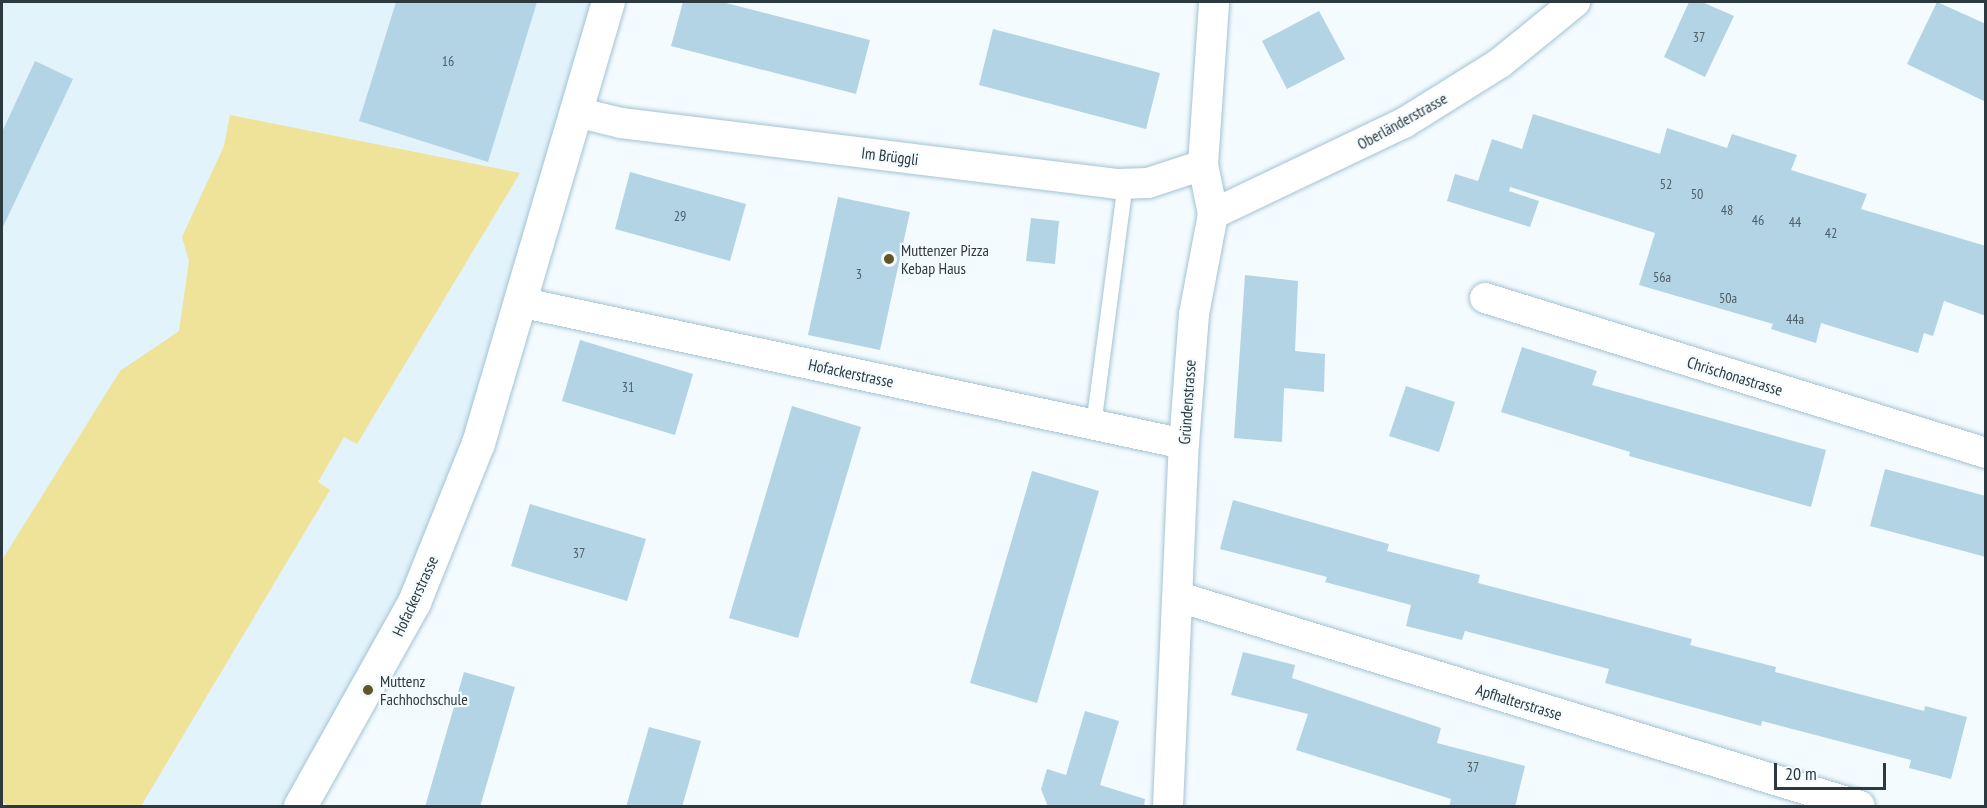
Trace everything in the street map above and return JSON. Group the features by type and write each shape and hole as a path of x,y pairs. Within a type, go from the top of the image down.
{"street":[{"name":"Hofackerstrasse","path":"300,807 418,593 478,443 608,2"},
{"name":"Gründenstrasse","path":"1168,807 1184,444 1194,314 1213,214 1203,165 1214,2"},
{"name":"Oberländerstrasse","path":"1213,214 1404,123 1500,63 1575,2"},
{"name":"Im Brüggli","path":"576,112 621,123 1125,183 1148,183 1203,165"},
{"name":"Chrischonastrasse","path":"1485,298 1986,453"},
{"name":"Hofackerstrasse","path":"519,302 1184,444"},
{"name":"Apfhalterstrasse","path":"1179,597 1860,807"}],"lane":[{"path":"1093,425 1125,183"}],"shaded area":[{"path":"2,2 608,2 478,443 300,806 2,806"},
{"path":"230,115 520,173 357,444 344,437 318,482 330,490 141,806 9,806 2,802 2,560 120,371 179,331 189,261 182,237 224,146"}],"building":[{"path":"396,2 537,2 488,162 359,121"},
{"path":"683,2 722,2 870,40 856,94 671,46"},
{"path":"1689,2 1702,2 1734,16 1705,77 1664,57"},
{"path":"1937,2 1986,24 1986,102 1907,64"},
{"path":"1319,11 1345,59 1287,89 1262,41"},
{"path":"993,29 1160,73 1146,129 979,85"},
{"path":"35,61 73,79 2,229 2,132"},
{"path":"1533,114 1660,154 1667,128 1727,148 1732,134 1797,155 1791,170 1867,194 1861,209 1986,246 1986,316 1944,301 1933,336 1924,333 1918,353 1821,323 1816,343 1771,329 1773,324 1639,285 1655,233 1510,187 1509,191 1539,201 1530,227 1447,201 1455,174 1478,181 1492,139 1522,149"},
{"path":"630,172 746,204 730,261 615,229"},
{"path":"838,197 910,212 880,350 808,335"},
{"path":"1031,218 1059,221 1055,264 1026,261"},
{"path":"1245,275 1298,281 1295,351 1325,354 1324,392 1284,388 1282,442 1234,438"},
{"path":"580,340 693,374 675,435 562,401"},
{"path":"1522,347 1597,371 1592,385 1826,450 1811,507 1629,456 1630,452 1501,412"},
{"path":"1406,386 1455,402 1439,452 1389,436"},
{"path":"792,406 861,427 798,638 729,618"},
{"path":"1885,469 1986,496 1986,557 1870,526"},
{"path":"1032,471 1099,491 1037,703 970,683"},
{"path":"1233,500 1389,544 1387,551 1480,575 1478,583 1692,639 1690,645 1776,667 1775,672 1924,711 1925,706 1967,717 1951,779 1909,768 1911,760 1762,721 1761,726 1605,683 1609,669 1465,631 1462,640 1406,626 1411,605 1325,582 1327,577 1220,549"},
{"path":"530,504 646,539 627,601 511,566"},
{"path":"1243,652 1295,665 1292,678 1441,728 1437,743 1525,766 1515,807 1449,807 1451,799 1296,750 1308,714 1231,695"},
{"path":"464,672 515,687 480,807 425,807"},
{"path":"1085,711 1119,721 1100,785 1145,799 1144,807 1048,807 1041,789 1047,769 1066,775"},
{"path":"649,727 701,741 682,807 626,807"}],"place":[{"name":"Muttenzer Pizza Kebap Haus","path":"889,259"},
{"name":"Muttenz Fachhochschule","path":"368,690"}]}
